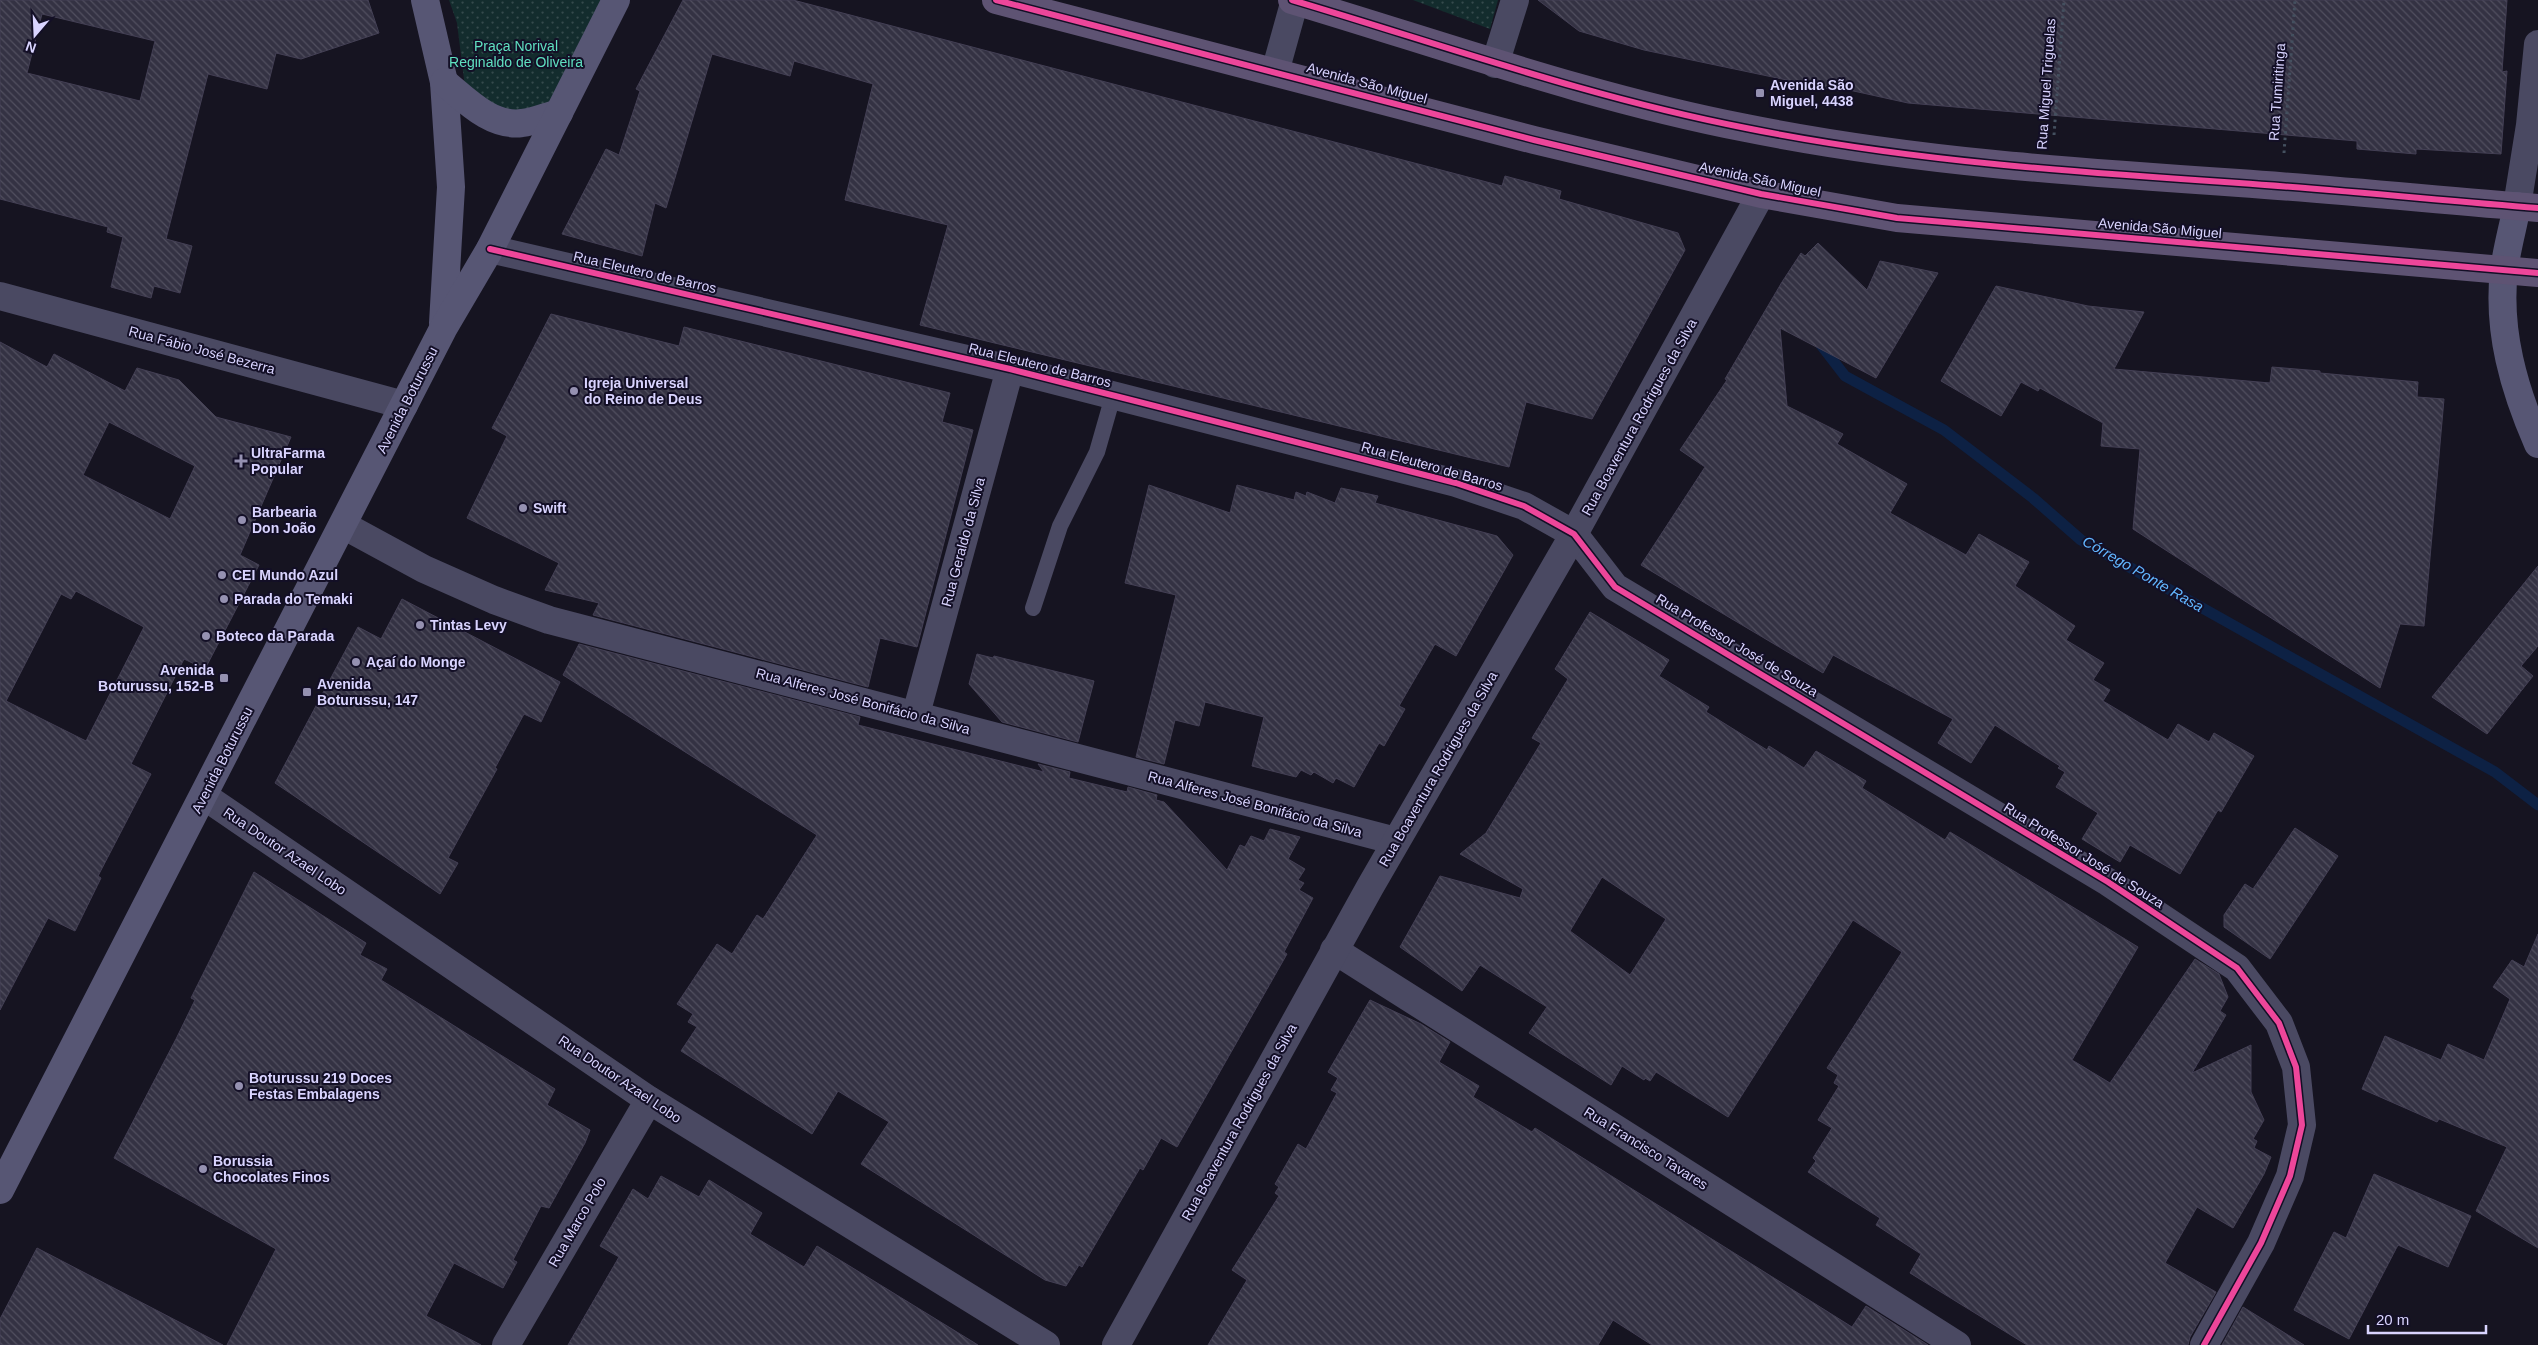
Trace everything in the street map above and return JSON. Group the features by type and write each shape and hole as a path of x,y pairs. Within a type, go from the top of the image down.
{"main road":[{"name":"Avenida Boturussu","path":"425,0 444,82 451,188 443,330"},
{"name":"Avenida Boturussu","path":"0,1190 443,330 490,249 616,0"},
{"name":"Avenida São Miguel","path":"996,0 1534,140 1761,194 1925,220 2538,273"},
{"path":"1294,0 1548,80 1746,128 1920,156 2052,171 2282,186 2527,207 2504,270 2503,316 2509,362 2524,412 2538,444"},
{"path":"444,82 479,111 501,121 521,124 559,113"}],"street":[{"path":"1275,72 1294,0"},
{"path":"1495,64 1515,0"},
{"path":"2527,207 2530,125 2538,44"},
{"name":"Rua Boaventura Rodrigues da Silva","path":"1116,1345 1334,950 1574,534 1761,194"},
{"name":"Rua Eleutero de Barros","path":"490,249 1010,370 1456,483 1524,506 1574,534"},
{"name":"Rua Fábio José Bezerra","path":"0,296 404,405"},
{"name":"Rua Geraldo da Silva","path":"916,714 1010,370"},
{"name":"Rua Alferes José Bonifácio da Silva","path":"343,525 424,569 494,600 549,620 916,714 1396,841"},
{"name":"Rua Professor José de Souza","path":"1574,534 1615,587 2108,882 2236,968 2243,976 2279,1024 2296,1067 2302,1125 2290,1176 2262,1243 2204,1345"},
{"name":"Rua Doutor Azael Lobo","path":"204,796 649,1100 1046,1345"},
{"name":"Rua Francisco Tavares","path":"1334,950 1957,1345"},
{"name":"Rua Marco Polo","path":"506,1345 649,1100"}],"lane":[{"path":"1033,608 1060,526 1097,452 1114,396"}],"green space":[{"name":"Praça Norival Reginaldo de Oliveira","path":"449,0 602,0 551,109 510,119 465,87 457,23"},
{"path":"1413,0 1498,0 1490,29"}],"building":[{"path":"0,0 368,0 379,33 301,59 276,53 267,89 208,74 166,239 192,246 180,293 154,286 151,298 111,287 123,237 107,232 108,227 0,199","holes":["42,14 155,41 140,101 27,73"]},
{"path":"683,0 793,0 1502,186 1505,176 1561,191 1559,199 1678,233 1685,250 1592,419 1526,402 1509,467 920,325 948,225 845,200 873,84 794,61 790,76 712,54 666,208 655,203 642,256 562,234 606,149 619,155 640,91 636,89"},
{"path":"1538,0 2507,0 2502,72 2507,71 2501,154 2416,149 2416,154 2357,149 2357,141 1908,103 1840,88 1839,91 1644,50 1579,31"},
{"path":"1818,243 1867,290 1880,261 1938,273 1876,378 1780,328 1787,406 1843,434 1837,444 1907,484 1890,513 1966,555 1979,534 2029,562 2015,586 2075,626 2066,640 2104,663 2093,680 2110,690 2103,701 2168,740 2178,724 2209,742 2214,733 2254,756 2221,812 2218,810 2180,874 2130,845 2120,862 2082,839 2098,813 2056,787 2065,772 2058,768 2060,766 1995,725 1971,763 1938,743 1953,719 1833,655 1823,673 1641,565 1705,467 1680,450 1727,380 1725,379 1801,253 1805,256"},
{"path":"1996,286 2088,306 2144,312 2114,369 2270,383 2272,367 2320,371 2320,373 2418,382 2417,397 2444,399 2424,626 2400,624 2380,688 2133,529 2140,449 2101,446 2103,423 2040,388 2038,391 2021,382 2001,416 1941,381"},
{"path":"551,314 679,346 684,327 950,393 942,422 973,430 917,647 880,638 868,687 593,615 599,603 545,590 559,563 467,518 507,436 492,428"},
{"path":"0,342 47,367 54,354 125,391 137,368 179,380 216,417 291,437 240,555 259,565 205,669 184,659 131,764 151,774 98,876 101,878 75,931 48,918 0,1010","holes":["109,422 195,466 170,519 83,475","76,591 144,627 86,741 6,701 61,594 71,599"]},
{"path":"1149,485 1230,513 1237,485 1294,500 1296,492 1306,496 1307,492 1335,503 1341,488 1378,496 1375,503 1497,536 1513,555 1456,656 1435,644 1399,706 1405,709 1384,746 1379,743 1354,787 1336,778 1333,783 1314,772 1311,775 1301,770 1296,777 1252,766 1264,717 1205,702 1199,726 1175,720 1164,764 1136,757 1176,595 1125,583"},
{"path":"2538,566 2538,646 2521,666 2533,676 2487,734 2432,697"},
{"path":"402,599 560,682 541,722 524,714 495,768 497,769 448,858 458,863 440,894 275,783 358,627 381,639"},
{"path":"1590,612 1669,660 1659,676 1709,707 1706,712 1767,750 1769,746 1804,768 1816,751 1866,781 1862,788 1945,840 1950,832 2138,947 2072,1060 2110,1083 2195,959 2219,974 2228,997 2220,1011 2226,1015 2192,1073 2251,1045 2251,1092 2264,1120 2253,1139 2257,1141 2254,1148 2271,1157 2264,1174 2233,1228 2197,1207 2165,1263 2216,1292 2190,1337 2188,1345 2027,1345 1910,1273 1921,1254 1876,1225 1880,1218 1808,1172 1816,1161 1813,1158 1832,1128 1818,1120 1839,1086 1834,1083 1838,1075 1827,1068 1902,952 1853,920 1728,1117 1656,1072 1650,1081 1645,1078 1644,1080 1622,1066 1611,1085 1529,1033 1547,1007 1480,965 1462,991 1400,947 1440,876 1520,898 1523,889 1460,854 1486,833 1541,743 1532,738 1568,679 1555,669","holes":["1602,877 1666,919 1630,975 1570,931"]},
{"path":"579,644 860,717 858,725 1044,772 1038,764 1070,772 1069,778 1127,792 1128,787 1157,795 1156,800 1164,802 1227,870 1240,845 1245,847 1251,836 1264,841 1270,829 1300,837 1288,859 1305,869 1298,880 1304,883 1299,890 1313,898 1284,952 1287,954 1177,1147 1161,1138 1143,1170 1140,1168 1082,1267 1079,1265 1066,1286 1045,1280 861,1164 889,1122 838,1091 812,1134 681,1051 697,1027 688,1022 693,1014 677,1004 717,944 732,954 757,915 763,919 817,835 563,675"},
{"path":"977,654 993,658 994,656 1094,681 1078,742 1002,722 969,684"},
{"path":"2295,828 2338,856 2270,959 2224,927 2224,915 2245,884 2253,889"},
{"path":"254,872 366,943 360,955 387,969 381,980 555,1089 547,1105 590,1130 585,1143 549,1208 541,1206 513,1260 517,1262 503,1288 454,1263 426,1316 481,1345 227,1345 276,1249 114,1158 176,1039 195,1000 191,998"},
{"path":"2538,934 2538,1248 2476,1211 2507,1147 2439,1119 2437,1122 2362,1089 2385,1036 2441,1060 2448,1044 2484,1060 2510,999 2493,987 2512,960 2524,967"},
{"path":"1370,1000 1421,1024 1450,1042 1439,1062 1479,1086 1473,1097 1532,1132 1535,1128 1852,1327 1866,1306 1928,1345 1652,1345 1613,1320 1598,1345 1208,1345 1247,1280 1232,1270 1279,1196 1275,1193 1279,1187 1275,1184 1298,1144 1306,1149 1337,1093 1331,1090 1338,1078 1328,1072"},
{"path":"2374,1174 2471,1216 2448,1267 2398,1245 2349,1339 2294,1310 2334,1232 2346,1238"},
{"path":"661,1176 699,1197 709,1180 762,1213 750,1234 804,1267 817,1246 978,1345 568,1345 619,1257 600,1246 633,1189 648,1199"},
{"path":"37,1248 223,1345 0,1345 0,1319"},
{"path":"2243,1307 2304,1345 2222,1345"}],"waterway":[{"name":"Córrego Ponte Rasa","path":"1818,341 1845,376 1944,430 2033,498 2081,540 2495,772 2538,805"}],"cycle path":[{"path":"996,0 1534,140 1761,194 1897,218 2538,273"},
{"path":"1292,0 1518,70 1631,102 1688,116 1807,139 1869,149 1992,164 2538,208"},
{"path":"490,249 1010,369 1456,483 1524,506 1574,534 1615,587 2108,882 2237,968 2279,1023 2296,1067 2302,1125 2290,1176 2261,1243 2204,1345"}],"place":[{"name":"Avenida São Miguel, 4438","path":"1760,93"},
{"name":"Igreja Universal do Reino de Deus","path":"574,391"},
{"name":"UltraFarma Popular","path":"241,461"},
{"name":"Swift","path":"523,508"},
{"name":"Barbearia Don João","path":"242,520"},
{"name":"CEI Mundo Azul","path":"222,575"},
{"name":"Parada do Temaki","path":"224,599"},
{"name":"Tintas Levy","path":"420,625"},
{"name":"Boteco da Parada","path":"206,636"},
{"name":"Açaí do Monge","path":"356,662"},
{"name":"Avenida Boturussu, 152-B","path":"224,678"},
{"name":"Avenida Boturussu, 147","path":"307,692"},
{"name":"Boturussu 219 Doces Festas Embalagens","path":"239,1086"},
{"name":"Borussia Chocolates Finos","path":"203,1169"}]}
